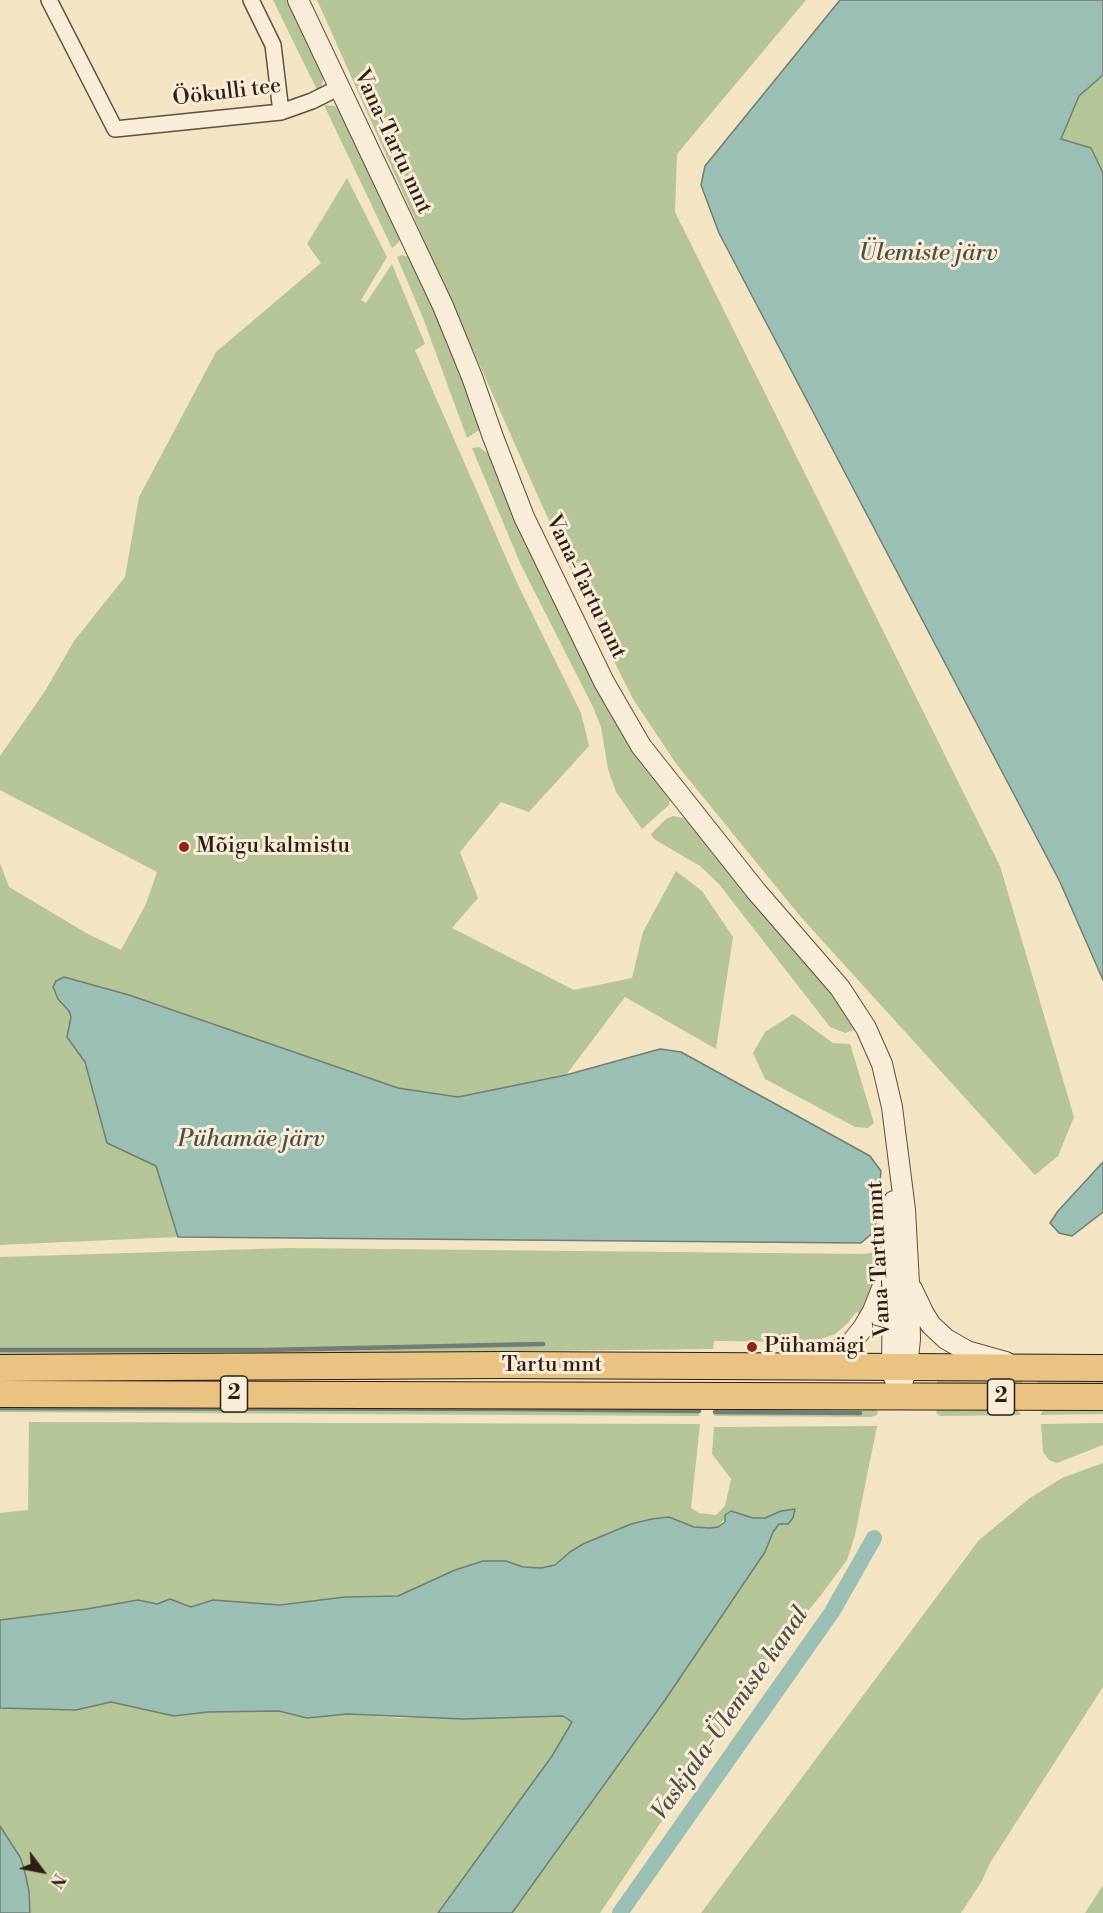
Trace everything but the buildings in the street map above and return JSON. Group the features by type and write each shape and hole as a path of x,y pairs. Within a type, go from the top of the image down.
{"highway":[{"name":"Tartu mnt","path":"0,1368 481,1365 1103,1368"},
{"name":"Tartu mnt","path":"0,1394 1103,1397"}],"street":[{"name":"Öökulli tee","path":"49,0 115,129 281,112 312,101 340,87"},
{"path":"251,0 273,45 281,112"},
{"name":"Vana-Tartu mnt","path":"298,0 447,316 524,517 604,682 641,746 756,891 853,1005 882,1064 888,1084 905,1210 910,1339 899,1367"},
{"name":"Vana-Tartu mnt","path":"897,1148 891,1262 899,1367"},
{"path":"806,1367 851,1343 863,1328 884,1286 891,1262"},
{"path":"909,1283 924,1314 946,1339 967,1350 1029,1369"},
{"path":"898,1395 899,1367"}],"green space":[{"path":"273,0 289,0 324,72 322,86 317,90"},
{"path":"317,0 806,0 677,154 675,212 1000,866 1074,1117 1058,1156 1035,1175 800,916 677,765 633,699 591,615"},
{"path":"1103,75 1103,173 1091,148 1061,139 1079,96"},
{"path":"324,105 335,106 342,114 400,235 399,242 392,248"},
{"path":"347,178 387,257 361,300 366,303 392,264 425,344 415,350 518,585 581,713 589,746 529,812 501,802 460,852 478,898 452,928 574,990 632,978 643,932 676,871 702,891 733,937 716,1049 625,997 566,1075 458,1097 398,1088 129,995 58,999 69,1010 71,1017 67,1037 85,1062 107,1143 156,1166 178,1237 0,1245 0,863 9,887 88,934 121,950 146,904 157,872 0,790 0,756 45,691 74,641 125,577 139,497 216,352 321,263 307,244"},
{"path":"402,255 413,261 480,423 479,430 467,438 423,318 397,257"},
{"path":"479,447 490,455 640,758 670,800 669,805 642,829 616,792 608,769 601,727 520,563 472,448"},
{"path":"673,816 684,818 830,990 856,1029 845,1033 830,1027 719,884 700,866 654,839 651,834 666,819"},
{"path":"793,1014 833,1043 850,1044 874,1123 868,1128 855,1127 765,1079 753,1053 765,1032"},
{"path":"288,1248 863,1254 882,1251 879,1274 864,1316 856,1312 835,1334 812,1342 714,1341 713,1349 0,1357 0,1257"},
{"path":"937,1378 1023,1378 1022,1387 937,1386"},
{"path":"1037,1378 1103,1378 1103,1387 1037,1387"},
{"path":"0,1404 698,1406 699,1416 0,1412"},
{"path":"935,1407 1017,1409 1021,1415 940,1416"},
{"path":"1103,1407 1103,1414 1040,1415 1044,1409"},
{"path":"716,1408 873,1409 878,1411 877,1415 871,1417 714,1416"},
{"path":"29,1422 700,1424 691,1508 699,1513 716,1515 725,1506 731,1479 712,1454 714,1427 877,1426 855,1535 847,1560 749,1683 690,1779 600,1913 512,1913 665,1700 765,1552 779,1524 781,1511 765,1518 753,1518 731,1511 718,1527 710,1528 694,1527 669,1517 652,1519 631,1524 570,1552 555,1565 541,1568 523,1567 506,1561 483,1561 455,1570 398,1596 345,1597 279,1605 212,1600 191,1607 171,1600 157,1604 138,1600 0,1620 0,1513 28,1510"},
{"path":"1103,1423 1103,1445 1057,1463 1049,1460 1043,1452 1041,1424"},
{"path":"1103,1463 1103,1687 990,1863 982,1881 961,1913 701,1913 979,1540 1030,1498 1062,1478"},
{"path":"111,1702 175,1716 208,1712 279,1711 309,1718 347,1714 401,1718 563,1716 572,1722 552,1756 438,1913 30,1913 29,1891 6,1834 0,1826 0,1708 75,1710"},
{"path":"1103,1885 1103,1913 1085,1913"}],"water":[{"name":"Ülemiste järv","path":"840,0 1103,0 1103,75 1079,96 1061,139 1091,148 1103,173 1103,980 1060,882 719,233 701,185 705,166"},
{"name":"Pühamäe järv","path":"64,977 129,995 398,1088 458,1097 566,1075 660,1049 681,1052 870,1156 881,1171 875,1231 861,1243 178,1237 156,1166 107,1143 85,1062 67,1037 71,1017 69,1011 58,999 53,987 56,981"},
{"path":"1103,1162 1103,1212 1072,1236 1059,1233 1050,1223 1058,1211"},
{"path":"795,1509 793,1518 788,1524 779,1524 773,1532 765,1552 665,1700 512,1913 438,1913 552,1756 572,1722 563,1716 463,1719 347,1714 307,1718 279,1711 208,1712 174,1716 111,1702 76,1710 0,1708 0,1620 138,1600 157,1604 170,1599 191,1607 213,1600 280,1605 345,1597 398,1596 455,1570 483,1561 506,1561 523,1567 541,1568 555,1565 583,1544 631,1524 652,1519 669,1517 694,1527 710,1528 718,1527 725,1522 725,1515 731,1511 753,1518 765,1518 781,1511"},
{"path":"0,1826 20,1857 24,1868 29,1891 30,1913 0,1913"}],"waterway":[{"path":"0,1350 265,1350 543,1344"},
{"path":"0,1408 699,1411"},
{"path":"715,1412 860,1413"},
{"name":"Vaskjala-Ülemiste kanal","path":"620,1913 832,1612 874,1538"}],"place":[{"name":"Mõigu kalmistu","path":"184,847"},
{"name":"Pühamägi","path":"752,1347"}]}
